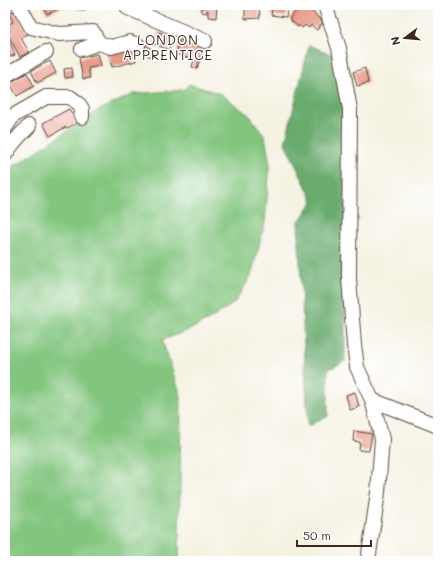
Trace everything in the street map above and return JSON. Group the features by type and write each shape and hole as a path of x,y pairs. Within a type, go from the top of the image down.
{"street":[{"path":"19,5 31,27 59,34 93,32 99,44"},
{"path":"126,5 128,8 205,41"},
{"path":"325,5 339,48 350,109 349,278 354,345 358,367 372,400 382,439 378,492 368,561"},
{"path":"82,49 99,44 112,47 130,42 138,45"},
{"path":"5,76 46,52"},
{"path":"5,128 13,116 46,97 70,97 78,102 82,109 82,117"},
{"path":"5,155 19,135 29,126"},
{"path":"372,400 438,426"}],"green space":[{"path":"309,45 335,56 345,105 345,361 328,370 328,416 308,426 298,223 313,201 285,143"},
{"path":"189,84 221,94 250,116 265,136 270,164 265,222 251,276 234,303 212,318 189,330 162,340 181,396 179,561 5,561 5,172 99,110 134,94 183,90"}],"building":[{"path":"43,5 68,5 47,14"},
{"path":"75,5 85,5 85,10 74,8"},
{"path":"203,5 217,5 216,18 208,17 208,10 207,13 201,12"},
{"path":"245,5 259,5 260,18 245,19"},
{"path":"273,5 288,5 286,17 271,15"},
{"path":"301,5 305,5 323,22 317,30 311,25 309,28 305,25 302,28 299,25 298,27 289,19"},
{"path":"16,10 28,34 21,38 29,52 20,57 7,33 10,31 7,25 13,22 9,13"},
{"path":"159,32 174,38 169,50 154,44"},
{"path":"180,40 204,48 197,69 192,67 194,60 176,54"},
{"path":"10,42 15,55 5,59 5,44"},
{"path":"146,45 154,52 150,57 141,50"},
{"path":"133,46 136,61 112,67 107,49"},
{"path":"98,54 101,66 88,68 90,78 83,79 79,58"},
{"path":"50,61 56,73 37,83 31,71"},
{"path":"72,68 73,77 65,78 64,69"},
{"path":"365,68 368,83 357,86 353,72"},
{"path":"27,73 34,86 17,96 10,83"},
{"path":"69,109 77,123 50,136 43,123"},
{"path":"355,392 359,407 350,410 346,395"},
{"path":"354,431 372,434 369,451 359,450 360,442 353,441"}],"district":[{"name":"LONDON APPRENTICE","path":"168,46"}]}
